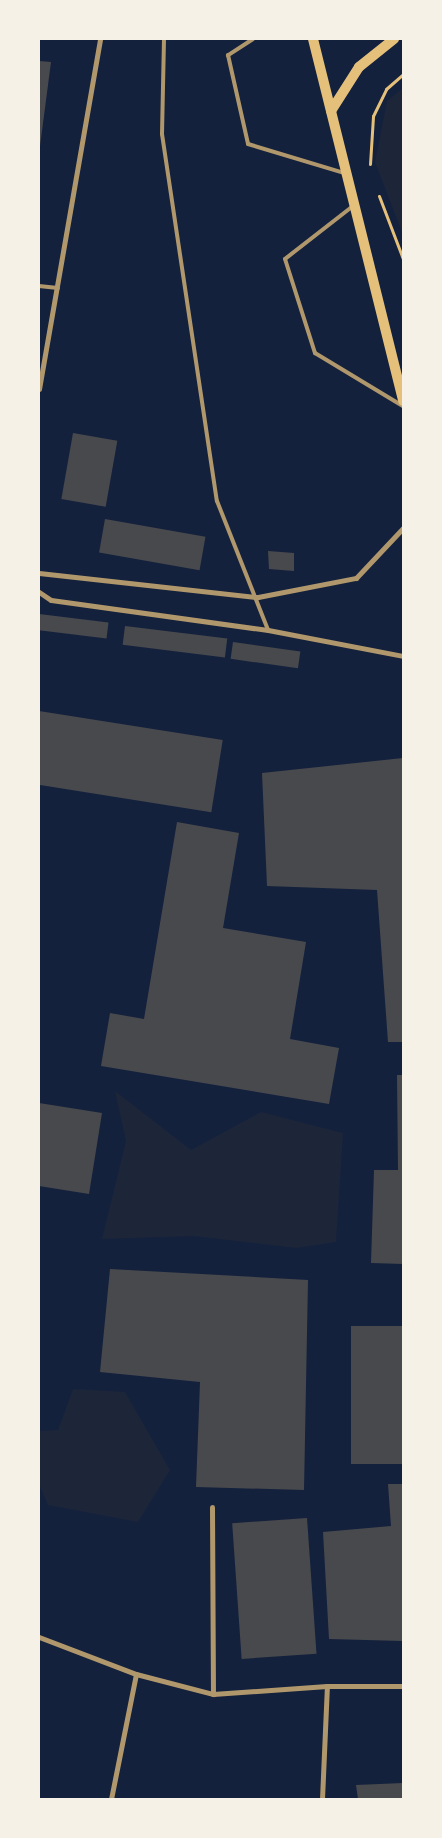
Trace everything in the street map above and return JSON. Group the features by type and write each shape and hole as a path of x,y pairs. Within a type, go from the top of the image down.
{"main road":[{"path":"313,39 403,401"},
{"path":"331,111 359,67 394,39"}],"street":[{"path":"39,389 100,39"},
{"path":"39,573 258,597 356,578 403,528"},
{"path":"39,592 51,600 268,630 403,656"},
{"path":"212,1507 213,1694"},
{"path":"39,1637 136,1674 213,1694 326,1686 403,1686"},
{"path":"111,1799 136,1674"},
{"path":"322,1799 326,1686"}],"lane":[{"path":"164,39 162,134 217,501 258,597 268,630"},
{"path":"253,39 228,55 248,144 347,174"},
{"path":"355,206 285,259 315,354 403,406"},
{"path":"39,286 58,288"}],"path":[{"path":"370,172 373,116 386,89 403,74"},
{"path":"376,190 403,259"}],"shaded area":[{"path":"403,88 403,235 375,162 387,101"},
{"path":"115,1091 191,1150 261,1112 343,1133 336,1242 296,1248 193,1236 102,1239 126,1141"},
{"path":"73,1389 125,1392 170,1470 138,1522 48,1505 39,1484 39,1431 58,1430"}],"building":[{"path":"39,61 51,62 40,146 39,146"},
{"path":"73,433 117,441 106,507 61,499"},
{"path":"105,519 205,537 200,570 99,552"},
{"path":"268,551 294,553 294,571 269,569"},
{"path":"39,614 108,623 107,638 39,630"},
{"path":"125,626 227,639 225,657 123,645"},
{"path":"233,642 300,651 298,668 231,659"},
{"path":"39,711 223,740 211,812 39,785"},
{"path":"403,758 403,1042 388,1042 377,890 267,886 262,773"},
{"path":"177,822 239,833 223,928 306,942 290,1039 339,1048 329,1104 101,1066 110,1013 144,1019"},
{"path":"397,1075 403,1075 403,1264 371,1263 374,1170 398,1170"},
{"path":"39,1103 102,1113 89,1194 39,1186"},
{"path":"110,1269 308,1280 304,1490 196,1487 200,1382 100,1372"},
{"path":"351,1326 403,1326 403,1464 351,1464"},
{"path":"388,1484 403,1484 403,1641 329,1639 323,1532 391,1526"},
{"path":"307,1518 316,1654 242,1659 232,1523"},
{"path":"403,1783 403,1799 358,1799 356,1785"}]}
